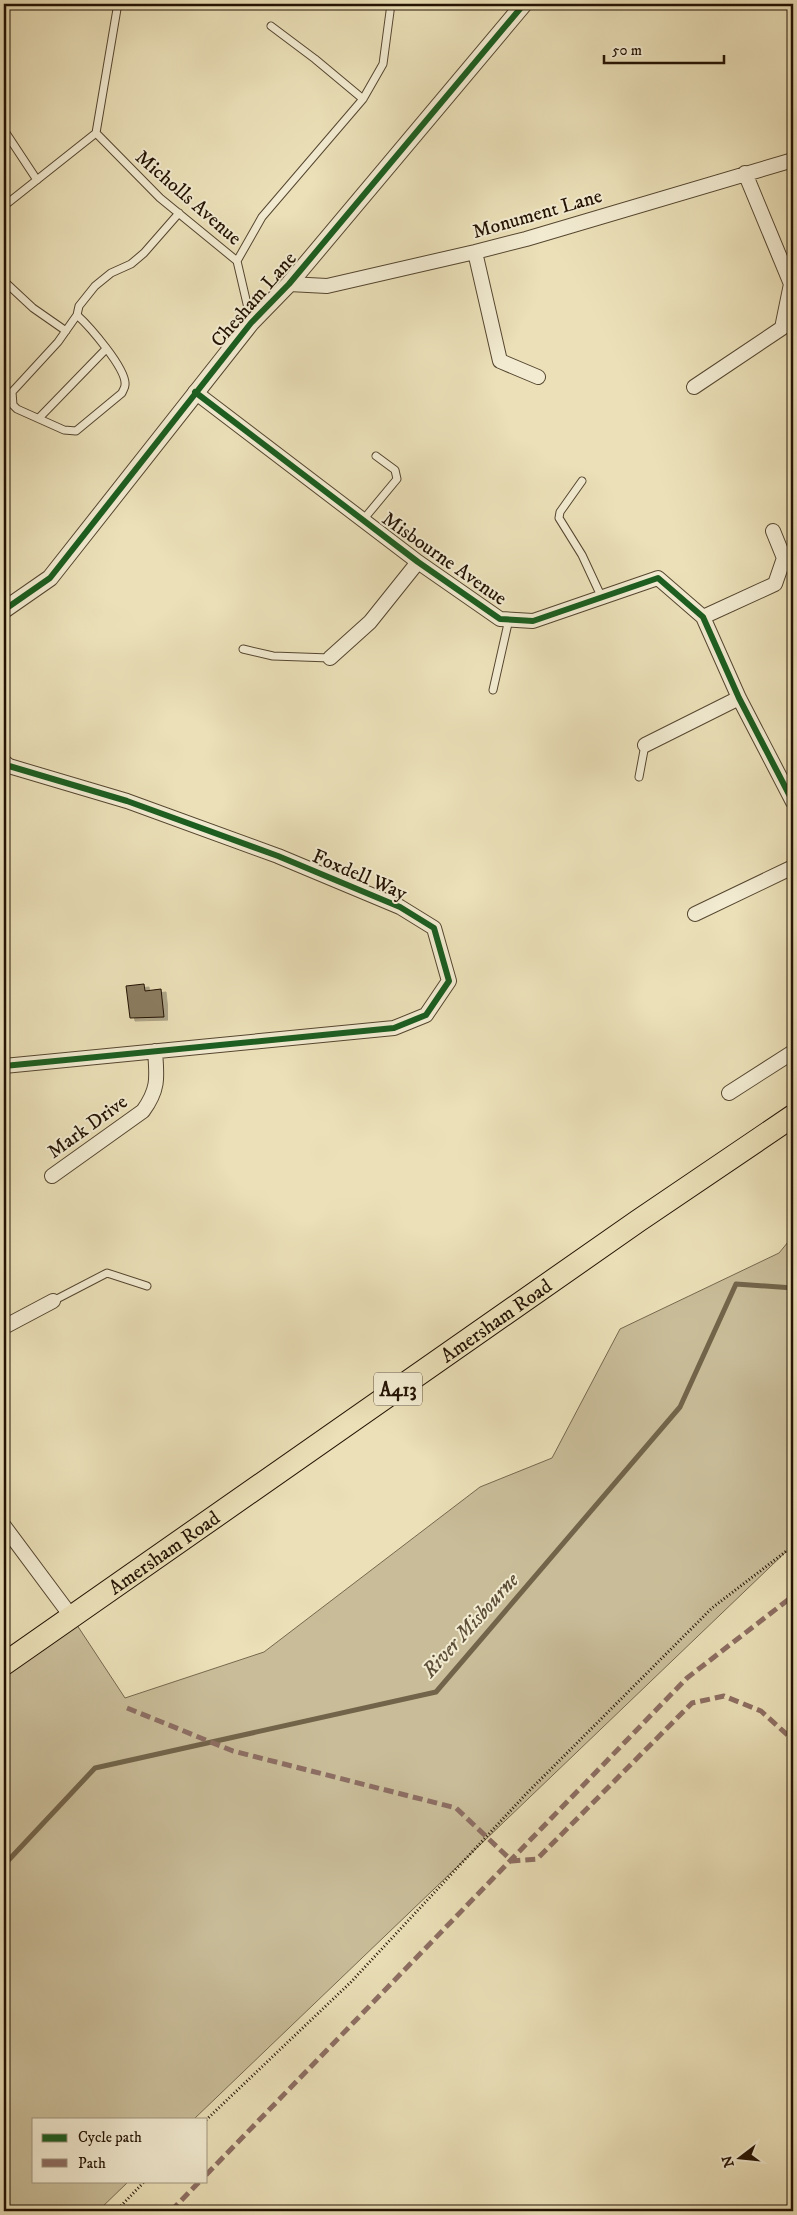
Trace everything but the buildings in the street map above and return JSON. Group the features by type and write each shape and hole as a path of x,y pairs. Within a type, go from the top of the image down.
{"highway":[{"name":"Amersham Road","path":"4,1664 638,1221 793,1116"}],"street":[{"name":"Chesham Lane","path":"4,610 50,578 195,392 251,324 289,284 524,4"},
{"name":"Monument Lane","path":"289,284 327,286 474,252 526,239 793,160"},
{"path":"694,387 782,328 791,284 745,173"},
{"path":"474,252 500,361 538,377"},
{"name":"Misbourne Avenue","path":"195,392 418,562 500,619 533,621 658,578 703,617 739,698 788,777 793,802"},
{"path":"703,617 775,584 784,558 773,531"},
{"path":"330,658 370,622 418,562"},
{"path":"645,745 739,698"},
{"name":"Foxdell Way","path":"4,762 9,766 126,801 278,856 400,907 434,928 449,981 426,1015 394,1028 4,1066"},
{"path":"695,914 793,867"},
{"name":"Mark Drive","path":"52,1176 143,1111 151,1100 158,1080 155,1051"},
{"path":"729,1094 793,1052"},
{"path":"4,1328 53,1301"},
{"path":"4,1526 71,1616"}],"lane":[{"path":"237,261 262,217 363,99 383,64 391,4"},
{"path":"4,206 96,133 117,8"},
{"path":"271,26 363,99"},
{"path":"4,130 37,180"},
{"name":"Micholls Avenue","path":"96,133 160,198 237,261 251,324"},
{"path":"77,315 92,329 106,349 122,374 125,384 122,393 76,431 64,430 17,409 13,405 12,392 46,356 66,331 77,315 79,306 95,286 111,273 131,264 144,253 179,213"},
{"path":"4,281 33,308 66,331"},
{"path":"39,418 106,349"},
{"path":"363,520 397,479 395,470 376,456"},
{"path":"582,480 560,512 559,518 582,555 602,598"},
{"path":"493,690 509,619"},
{"path":"243,649 273,656 330,658"},
{"path":"638,778 645,745"},
{"path":"53,1301 107,1273 147,1286"}],"path":[{"path":"208,2118 351,1982 527,1793 712,1608 793,1546"},
{"path":"116,2211 144,2182"}],"shaded area":[{"path":"793,1236 793,1545 195,2118 32,2118 32,2182 128,2182 98,2211 4,2211 4,1662 71,1616 125,1698 264,1652 480,1487 552,1458 620,1329 779,1253"}],"waterway":[{"name":"River Misbourne","path":"4,1865 95,1768 436,1692 680,1407 736,1284 793,1288"}],"marked path":[{"path":"208,2173 687,1678 793,1596"},
{"path":"127,1708 233,1751 456,1808 512,1861 537,1859 692,1703 724,1696 761,1711 793,1740"},
{"path":"171,2211 199,2182"}],"cycle path":[{"path":"4,610 50,578 251,323 289,284 524,4"},
{"path":"195,392 418,562 500,619 533,621 658,578 703,617 739,698 793,802"},
{"path":"4,762 9,766 127,801 278,856 400,907 434,928 449,981 426,1015 394,1028 4,1066"}]}
